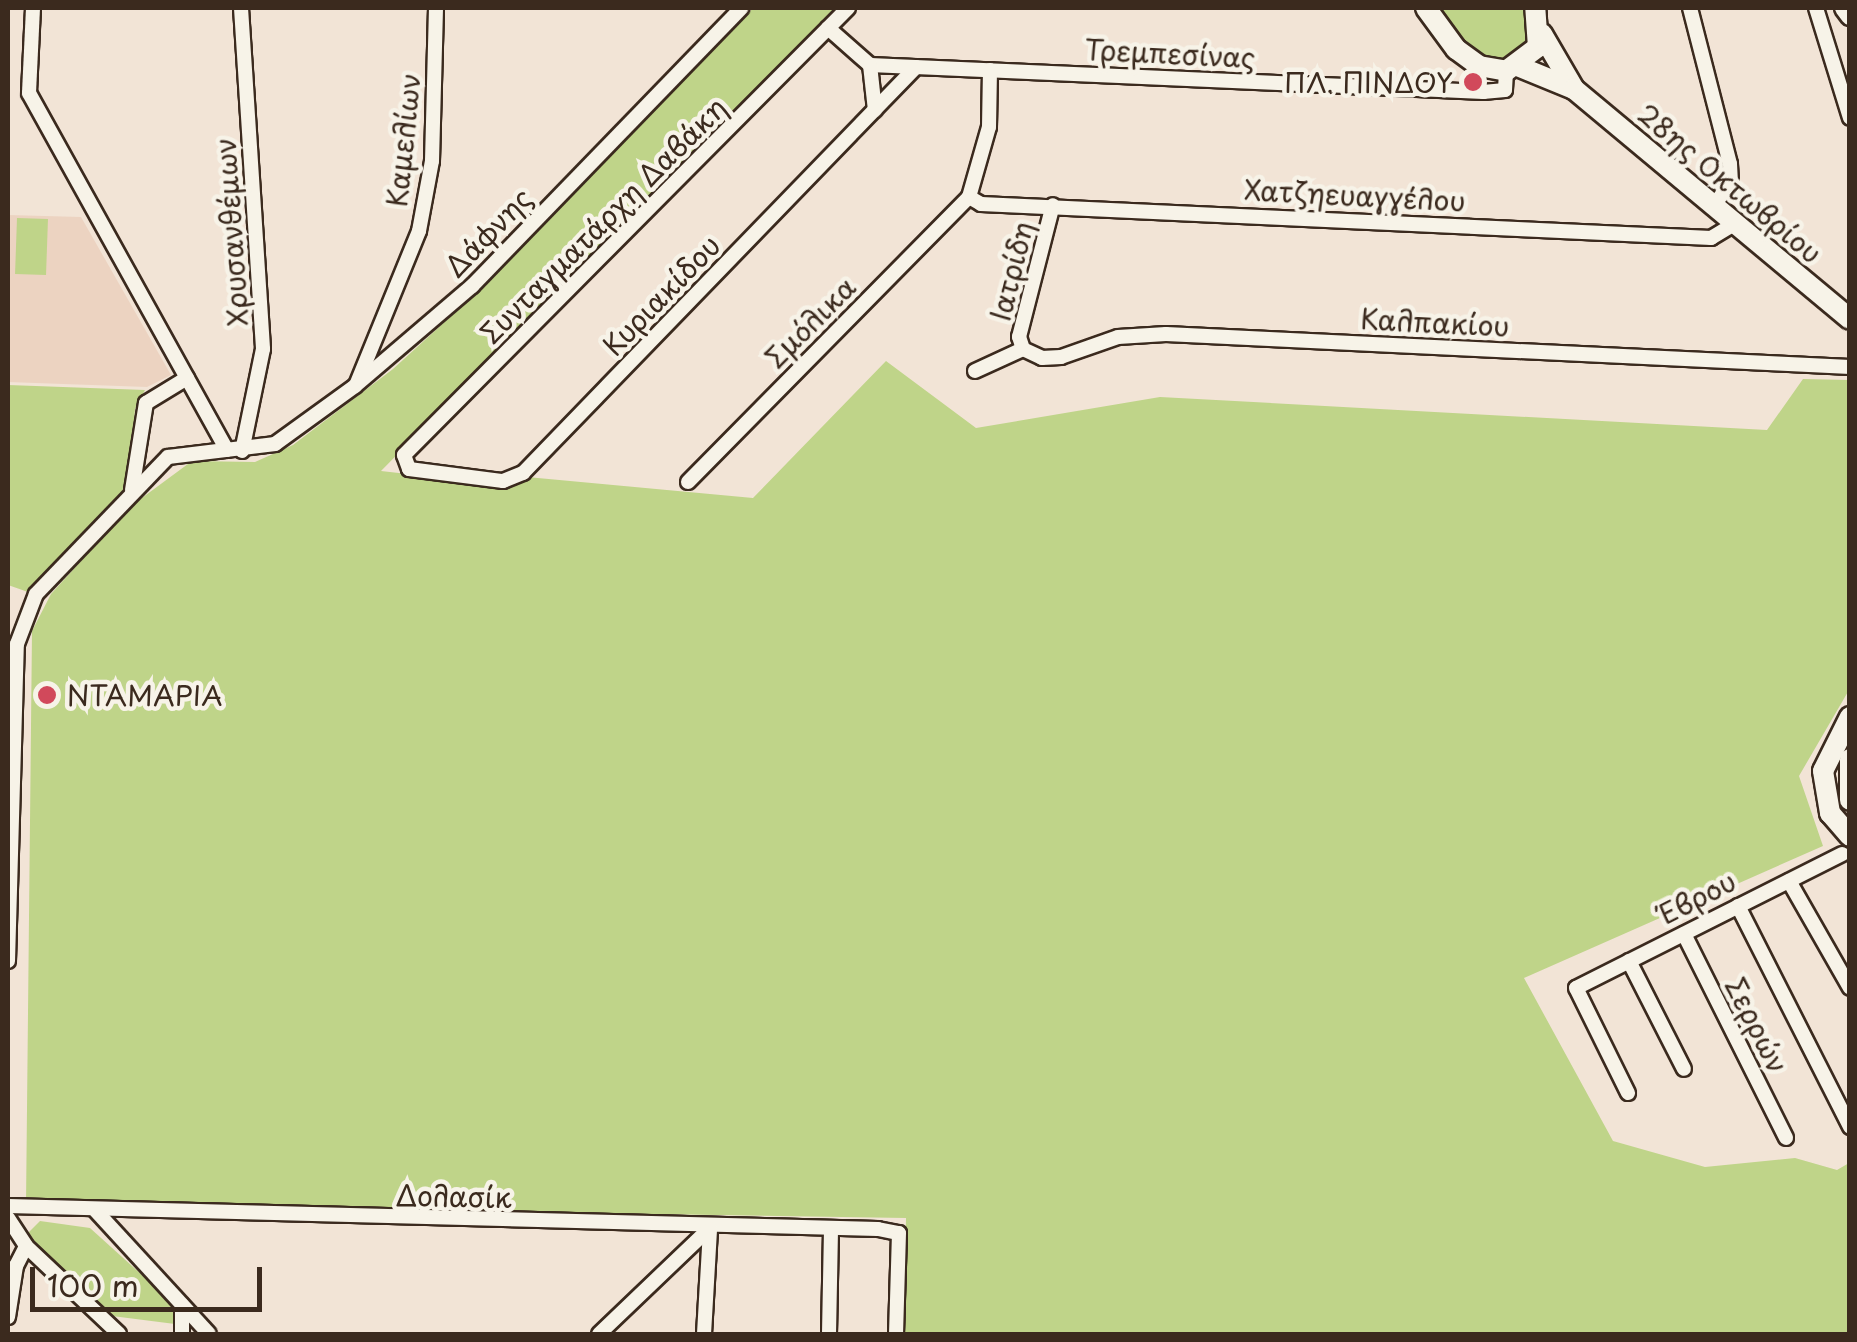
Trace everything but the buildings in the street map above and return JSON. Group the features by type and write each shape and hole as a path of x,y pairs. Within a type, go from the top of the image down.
{"main road":[{"name":"28ης Οκτωβρίου","path":"1426,8 1456,49 1479,66 1513,69 1574,89 1850,320"},
{"name":"28ης Οκτωβρίου","path":"1513,69 1541,18"},
{"name":"28ης Οκτωβρίου","path":"1541,18 1574,89"},
{"name":"Έβρου","path":"1845,844 1828,807 1823,772 1850,717"},
{"path":"1850,760 1850,800"}],"street":[{"path":"32,8 29,94 187,378 234,450"},
{"name":"Χρυσανθέμων","path":"234,450 263,348 241,8"},
{"name":"Καμελίων","path":"356,386 418,232 432,161 436,8"},
{"name":"Δάφνης","path":"8,961 10,755 22,622 36,594 132,490 168,457 275,444 356,386 472,286 741,8"},
{"name":"Συνταγματάρχη Δαβάκη","path":"408,469 404,455 848,8"},
{"path":"1690,8 1730,164 1731,182 1714,205"},
{"path":"1816,8 1850,118"},
{"path":"1844,8 1850,16"},
{"path":"828,28 870,64 875,110"},
{"name":"Τρεμπεσίνας","path":"870,64 1483,92 1504,90 1513,69"},
{"name":"Κυριακίδου","path":"408,469 503,481 523,473 916,67"},
{"path":"968,197 989,128 990,70"},
{"name":"Χατζηευαγγέλου","path":"968,197 981,204 1711,238 1736,224"},
{"name":"Σμόλικα","path":"688,482 968,197"},
{"name":"Ιατρίδη","path":"1023,349 1019,337 1053,205"},
{"path":"382,326 401,347"},
{"name":"Καλπακίου","path":"1023,349 1042,358 1062,356 1118,337 1166,334 1850,367"},
{"path":"975,372 1023,349"},
{"path":"132,490 146,403 187,378"},
{"name":"Έβρου","path":"1628,1093 1576,988 1790,881 1845,844"},
{"path":"1790,881 1850,988"},
{"path":"1738,906 1850,1127"},
{"name":"Σερρών","path":"1684,934 1786,1138"},
{"path":"1629,961 1684,1069"},
{"name":"Δολασίκ","path":"8,1206 898,1233 896,1334"},
{"path":"95,1210 209,1334"},
{"path":"8,1218 26,1246 121,1334"},
{"path":"599,1334 710,1228"},
{"path":"704,1334 710,1228"},
{"path":"828,1334 831,1228"},
{"path":"8,1317 16,1266 26,1246"},
{"path":"182,1305 182,1334"}],"shaded area":[{"path":"8,215 81,217 171,375 147,387 8,382"}],"green space":[{"path":"753,8 836,8 381,471 505,485 527,477 753,498 886,361 976,428 1160,397 1767,430 1803,379 1849,380 1849,690 1799,776 1823,846 1524,978 1613,1141 1705,1167 1795,1158 1837,1170 1849,1163 1849,1334 904,1334 906,1218 26,1204 32,631 51,594 131,506 192,461 255,462 293,445 393,369 471,298"},
{"path":"1433,8 1526,8 1535,24 1526,55 1493,65 1461,45"},
{"path":"17,218 48,219 46,275 15,274"},
{"path":"8,385 145,390 135,409 129,484 28,592 8,585"},
{"path":"40,1221 90,1228 163,1294 174,1307 175,1324 112,1316 26,1235"}],"place":[{"name":"ΠΛ. ΠΙΝΔΟΥ","path":"1473,82"},
{"name":"ΝΤΑΜΑΡΙΑ","path":"47,695"}]}
